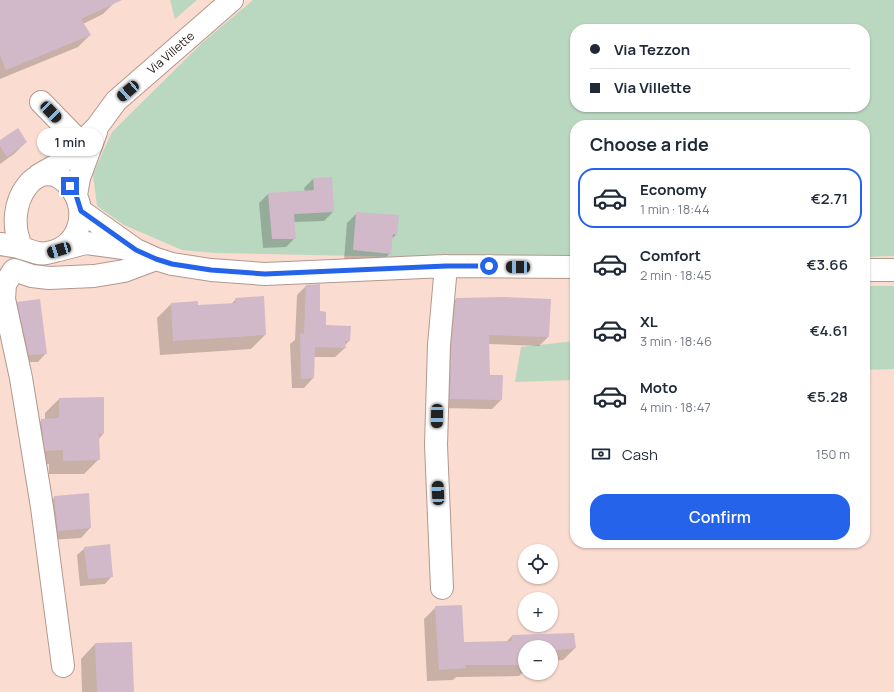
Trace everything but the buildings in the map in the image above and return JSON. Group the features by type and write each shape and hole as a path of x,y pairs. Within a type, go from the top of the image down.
{"street":[{"name":"Via Villette","path":"22,248 13,241 6,232 1,212 6,197 12,188 62,162 97,127 116,101 232,0"},
{"path":"41,102 81,143"},
{"name":"Via Villette","path":"0,244 22,248 34,253 47,253 59,250 69,243 76,234 80,223 79,178 97,127"},
{"path":"30,178 50,175 61,179 70,186 79,203 136,250 172,264 211,270 265,274 446,266 570,267"},
{"path":"59,250 86,243 136,250"},
{"path":"63,666 41,499 21,378 4,300 5,284 14,270 32,276 49,278 94,276 124,271 156,259"},
{"path":"442,588 436,445 439,345 446,266"},
{"path":"870,270 894,270"}],"green space":[{"path":"170,0 197,0 175,19"},
{"path":"253,0 894,0 894,256 870,257 870,120 570,120 570,258 404,257 215,253 182,250 124,225 97,206 93,174 112,132 203,42"},
{"path":"870,286 894,286 894,369 870,370"},
{"path":"570,342 570,380 515,382 521,347"}],"route":[{"path":"70,186 80,203 81,211 94,221 136,250 172,264 211,270 265,274 446,266 489,266"}]}
